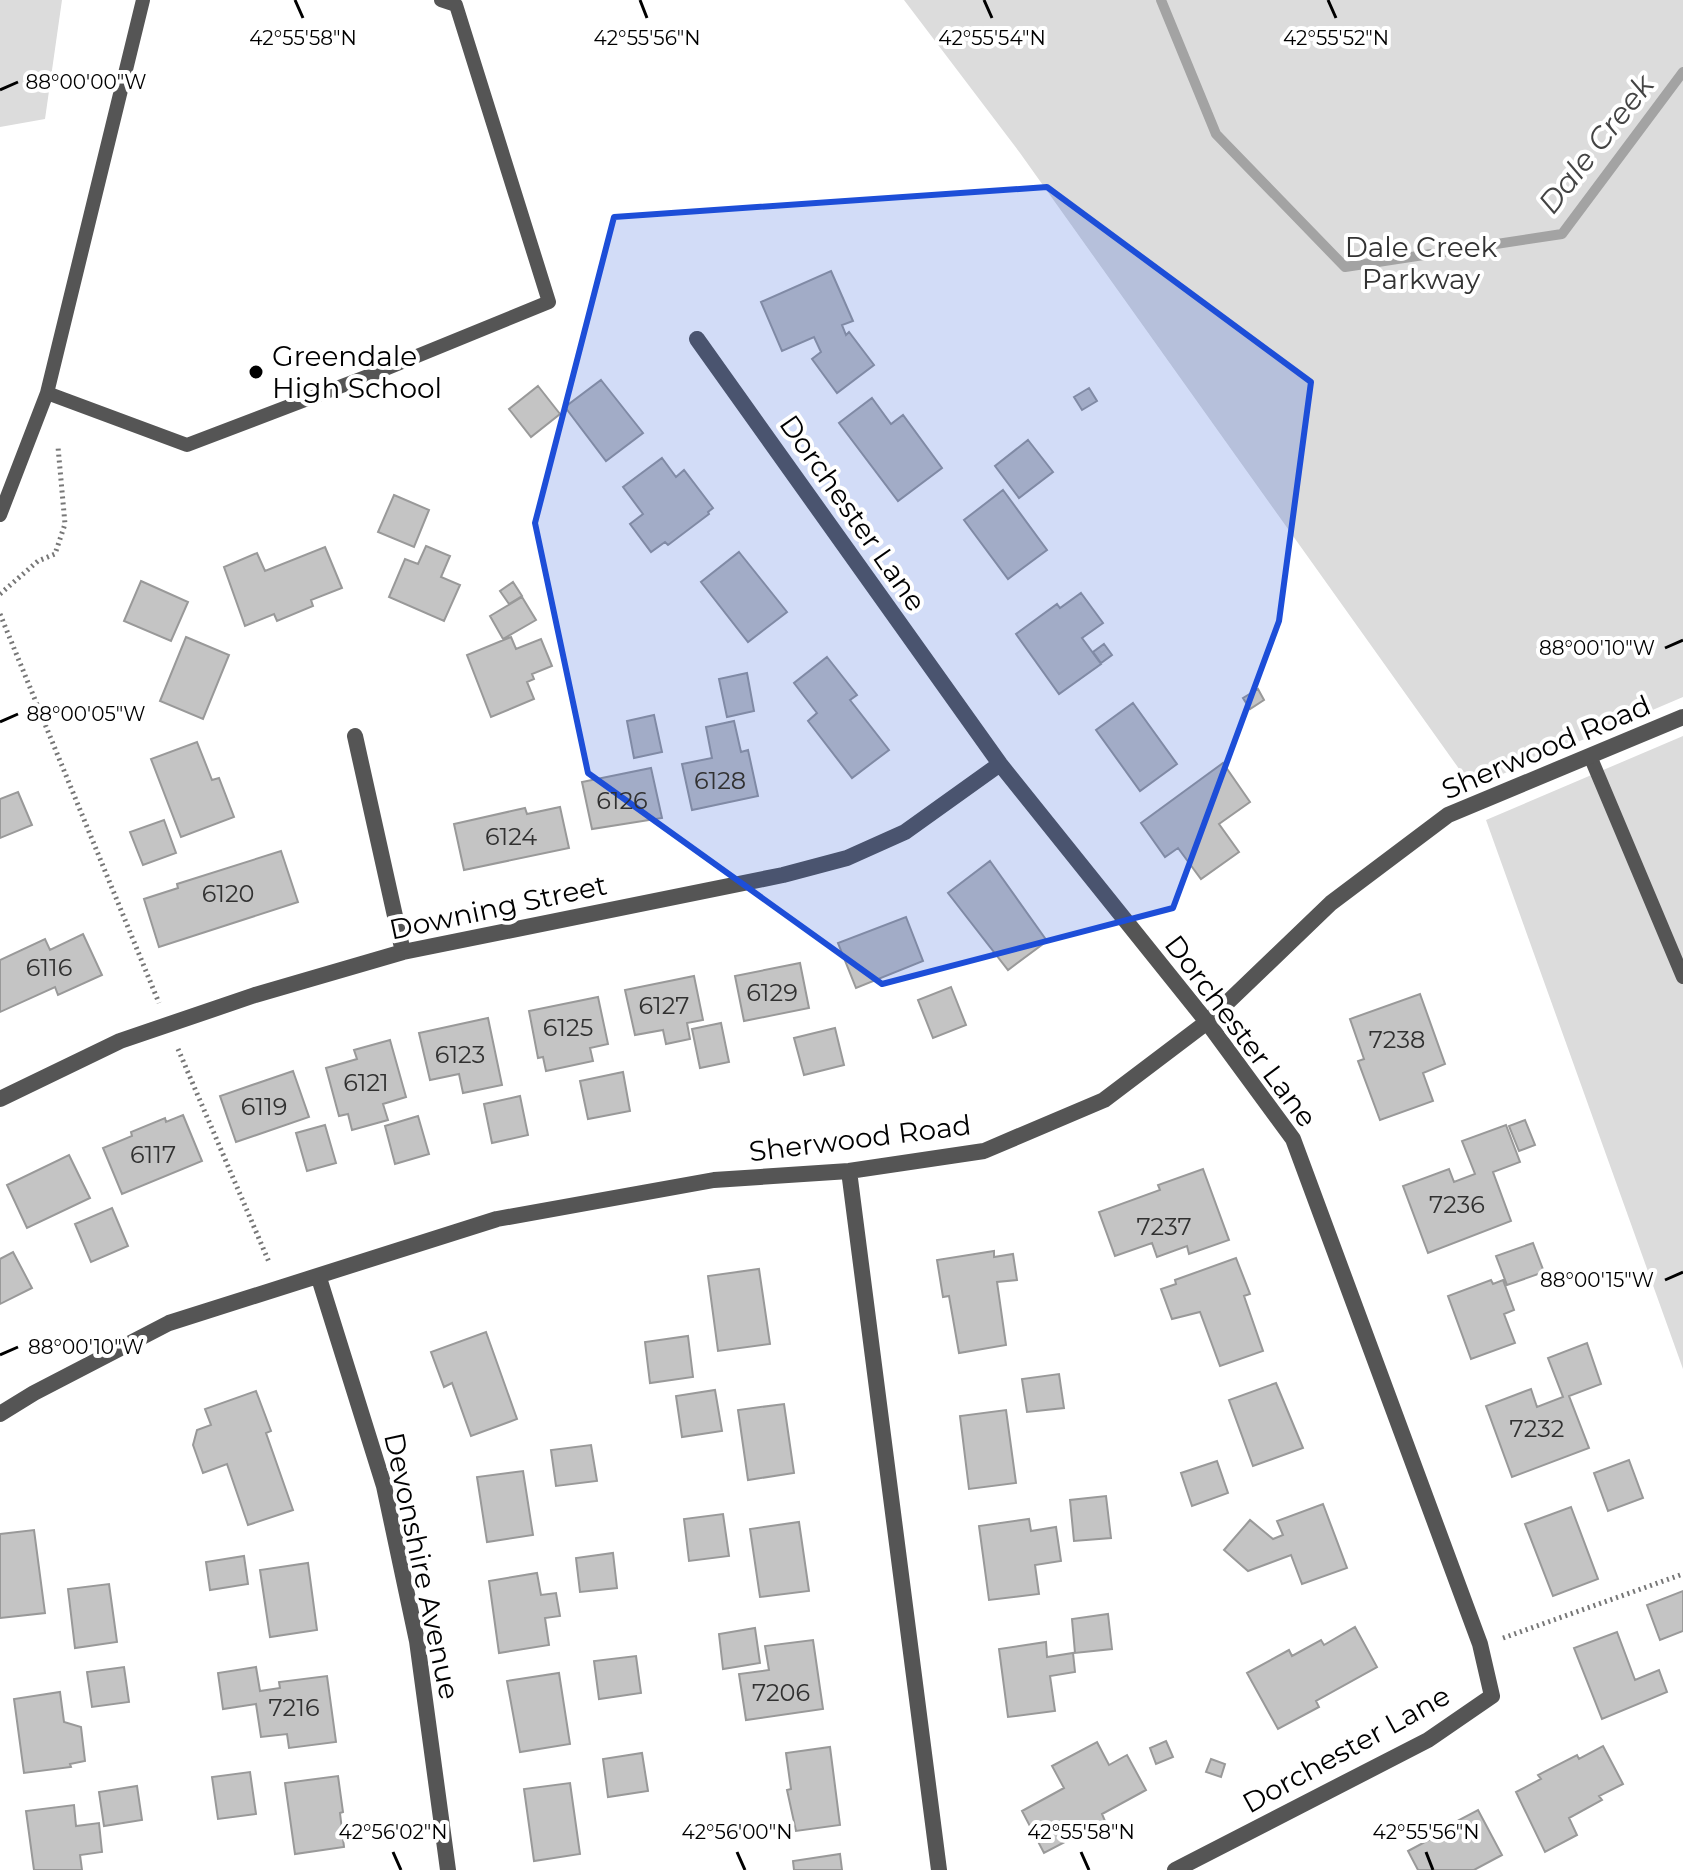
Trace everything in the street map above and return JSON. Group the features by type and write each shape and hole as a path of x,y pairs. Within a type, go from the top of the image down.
{"street":[{"name":"Dorchester Lane","path":"697,339 1000,764 1207,1022 1293,1139 1480,1646 1492,1696 1428,1740 1175,1870"},
{"name":"Sherwood Road","path":"0,1414 169,1323 319,1278 497,1219 714,1180 849,1171 984,1151 1104,1100 1207,1022 1331,903 1448,815 1683,717"},
{"path":"355,736 403,952"},
{"name":"Downing Street","path":"0,1099 120,1041 255,995 403,952 783,875 847,858 905,832 1000,764"},
{"path":"849,1171 939,1870"},
{"name":"Devonshire Avenue","path":"319,1278 384,1486 417,1641 448,1870"}],"lane":[{"path":"0,515 47,393 143,0"},
{"path":"47,393 187,445 549,302 456,5 441,0"},
{"path":"1590,756 1683,977"}],"path":[{"path":"0,594 38,561 55,554 65,524 58,447"},
{"path":"0,614 159,1004"},
{"path":"178,1049 269,1262"},
{"path":"1480,1646 1683,1574"}],"highlighted area":[{"path":"1047,187 1311,382 1279,621 1173,908 882,984 588,773 535,523 614,217"}],"green space":[{"path":"0,0 62,0 45,119 0,127"},
{"name":"Dale Creek Parkway","path":"904,0 1683,0 1683,697 1472,787 1020,153"},
{"path":"1683,736 1683,1369 1486,820"}],"building":[{"path":"831,271 853,321 842,325 846,335 849,332 874,365 837,393 812,359 821,352 814,337 782,351 761,302"},
{"path":"601,380 643,433 606,461 565,407"},
{"path":"538,386 560,414 531,437 509,409"},
{"path":"1089,388 1097,401 1082,410 1074,397"},
{"path":"872,398 891,424 903,415 942,468 898,501 839,423"},
{"path":"1028,440 1053,472 1019,498 995,466"},
{"path":"662,458 676,477 684,470 713,508 668,545 665,542 651,552 630,524 643,514 623,487"},
{"path":"1003,490 1047,550 1008,579 964,520"},
{"path":"394,495 429,510 414,547 378,532"},
{"path":"426,546 450,556 441,577 460,585 444,621 389,597 405,559 418,564"},
{"path":"325,547 342,588 311,600 313,606 277,621 274,614 245,626 224,567 257,553 265,571"},
{"path":"739,552 787,612 748,642 701,582"},
{"path":"141,581 188,602 171,641 124,621"},
{"path":"513,582 522,596 509,604 500,591"},
{"path":"1081,593 1103,623 1082,638 1101,664 1059,694 1016,634 1057,604 1060,608"},
{"path":"522,597 536,620 503,639 490,616"},
{"path":"186,637 229,655 203,719 160,701"},
{"path":"511,637 516,649 541,639 552,666 532,674 534,679 527,682 534,699 491,717 467,655"},
{"path":"1104,644 1112,655 1101,663 1093,652"},
{"path":"827,657 857,695 850,700 889,750 852,778 808,721 817,713 794,683"},
{"path":"747,673 754,711 727,717 719,679"},
{"path":"1258,689 1264,700 1250,709 1243,698"},
{"path":"1133,703 1177,764 1140,791 1096,730"},
{"path":"654,715 662,752 634,758 627,721"},
{"path":"734,721 741,752 748,750 758,796 692,810 682,764 712,758 706,727"},
{"path":"197,742 212,780 219,778 234,817 181,837 151,759"},
{"path":"1223,763 1250,802 1219,824 1239,852 1201,879 1178,848 1165,857 1141,823"},
{"path":"651,768 662,818 592,829 582,782"},
{"path":"18,792 32,825 0,838 0,799"},
{"path":"560,807 569,848 464,870 454,824 525,808 527,814"},
{"path":"164,820 176,853 143,865 130,832"},
{"path":"281,851 298,902 159,947 144,899 178,888 177,884"},
{"path":"990,861 1047,941 1008,970 948,893"},
{"path":"906,917 923,961 856,988 838,943"},
{"path":"83,934 102,975 58,995 55,987 0,1012 0,960 45,939 50,950"},
{"path":"800,963 809,1008 744,1021 735,976"},
{"path":"694,976 703,1020 687,1023 690,1039 666,1044 663,1030 635,1035 625,990"},
{"path":"951,987 966,1025 933,1038 918,1000"},
{"path":"1420,994 1445,1064 1423,1073 1433,1101 1380,1120 1358,1061 1364,1059 1350,1019"},
{"path":"598,997 608,1044 590,1048 593,1061 546,1071 543,1057 538,1058 529,1011"},
{"path":"488,1018 502,1085 463,1093 459,1074 430,1080 419,1033"},
{"path":"721,1023 729,1062 700,1068 692,1029"},
{"path":"835,1028 844,1065 804,1075 794,1038"},
{"path":"390,1040 406,1097 383,1104 388,1120 352,1130 348,1114 339,1116 326,1068 357,1059 354,1050"},
{"path":"293,1071 309,1117 236,1142 220,1096"},
{"path":"623,1072 630,1111 588,1119 580,1081"},
{"path":"520,1096 528,1135 492,1143 484,1104"},
{"path":"183,1115 202,1161 122,1194 103,1148 132,1136 131,1132 165,1118 166,1122"},
{"path":"418,1116 429,1154 395,1164 385,1126"},
{"path":"1525,1120 1535,1145 1519,1151 1509,1126"},
{"path":"325,1125 336,1163 307,1171 296,1133"},
{"path":"1506,1125 1520,1162 1493,1172 1511,1221 1428,1253 1403,1186 1449,1169 1454,1182 1475,1174 1462,1141"},
{"path":"69,1155 90,1198 27,1228 7,1185"},
{"path":"1203,1169 1229,1240 1189,1254 1187,1246 1157,1257 1152,1243 1115,1256 1099,1212 1160,1190 1158,1185"},
{"path":"112,1208 128,1246 91,1262 75,1224"},
{"path":"1533,1243 1544,1272 1507,1285 1496,1256"},
{"path":"994,1251 994,1257 1013,1254 1017,1280 997,1282 1006,1345 959,1353 949,1296 943,1297 937,1260"},
{"path":"13,1252 32,1288 0,1304 0,1259"},
{"path":"1236,1258 1250,1294 1244,1296 1263,1351 1220,1366 1200,1312 1172,1319 1161,1289 1176,1284 1175,1280"},
{"path":"759,1269 770,1344 718,1351 708,1276"},
{"path":"1491,1280 1493,1284 1503,1280 1514,1310 1504,1314 1515,1343 1471,1359 1448,1296"},
{"path":"486,1332 517,1419 471,1436 452,1383 444,1387 431,1352"},
{"path":"688,1336 693,1377 650,1383 645,1342"},
{"path":"1587,1343 1601,1384 1569,1396 1589,1448 1512,1477 1486,1406 1531,1389 1537,1407 1563,1397 1548,1358"},
{"path":"1059,1374 1064,1408 1027,1412 1022,1379"},
{"path":"1276,1383 1303,1448 1253,1466 1229,1400"},
{"path":"715,1390 722,1431 682,1437 676,1396"},
{"path":"256,1391 271,1431 266,1433 293,1510 248,1525 227,1464 203,1473 193,1445 197,1430 211,1425 205,1409"},
{"path":"784,1404 794,1473 748,1480 738,1410"},
{"path":"1006,1410 1016,1483 969,1489 960,1416"},
{"path":"591,1445 597,1481 556,1486 551,1450"},
{"path":"1629,1460 1643,1498 1608,1511 1594,1473"},
{"path":"1217,1461 1228,1493 1192,1506 1181,1473"},
{"path":"523,1471 533,1535 487,1542 477,1477"},
{"path":"1106,1496 1111,1538 1074,1541 1070,1500"},
{"path":"1323,1504 1347,1568 1302,1584 1291,1555 1248,1571 1224,1550 1250,1520 1273,1539 1283,1535 1277,1521"},
{"path":"1571,1507 1598,1579 1553,1596 1525,1524"},
{"path":"723,1514 729,1556 689,1561 684,1519"},
{"path":"1029,1519 1031,1531 1056,1527 1061,1561 1035,1565 1039,1594 989,1600 979,1526"},
{"path":"799,1522 809,1591 760,1597 750,1529"},
{"path":"34,1530 45,1613 0,1618 0,1534"},
{"path":"613,1553 617,1588 580,1592 576,1558"},
{"path":"244,1556 248,1584 210,1590 206,1562"},
{"path":"308,1563 317,1630 270,1637 260,1570"},
{"path":"537,1573 541,1595 556,1593 560,1616 545,1618 549,1645 499,1653 489,1581"},
{"path":"109,1584 117,1642 75,1648 68,1589"},
{"path":"1683,1591 1683,1631 1660,1640 1647,1605"},
{"path":"1108,1614 1112,1649 1075,1653 1072,1619"},
{"path":"1355,1627 1377,1667 1316,1701 1319,1707 1278,1729 1247,1673 1289,1650 1292,1656 1321,1640 1324,1645"},
{"path":"755,1628 760,1663 723,1669 719,1634"},
{"path":"1617,1632 1635,1680 1659,1670 1667,1692 1602,1719 1574,1648"},
{"path":"813,1640 823,1709 746,1720 739,1674 769,1670 765,1646"},
{"path":"1046,1642 1047,1657 1073,1653 1075,1672 1050,1676 1055,1711 1008,1717 999,1649"},
{"path":"636,1656 641,1693 599,1699 594,1661"},
{"path":"124,1667 129,1702 92,1707 87,1672"},
{"path":"256,1667 260,1691 280,1688 279,1682 327,1676 336,1742 289,1748 287,1734 261,1737 256,1704 223,1709 218,1673"},
{"path":"559,1673 570,1744 520,1752 507,1681"},
{"path":"60,1692 64,1722 81,1727 85,1761 70,1764 71,1767 24,1773 14,1699"},
{"path":"1166,1741 1173,1757 1156,1764 1150,1748"},
{"path":"1097,1742 1109,1765 1127,1755 1146,1790 1102,1814 1105,1821 1044,1853 1022,1811 1064,1788 1052,1766"},
{"path":"1603,1746 1623,1784 1599,1796 1602,1800 1569,1818 1577,1835 1545,1852 1516,1792 1541,1779 1538,1775"},
{"path":"830,1747 840,1825 796,1831 787,1790 791,1789 786,1753"},
{"path":"642,1753 648,1791 608,1797 603,1759"},
{"path":"1211,1759 1225,1764 1221,1777 1206,1772"},
{"path":"250,1772 256,1814 218,1819 212,1777"},
{"path":"338,1776 344,1847 295,1854 285,1783"},
{"path":"570,1783 580,1854 534,1861 524,1789"},
{"path":"137,1786 142,1820 104,1826 99,1792"},
{"path":"74,1805 76,1826 99,1823 102,1852 80,1855 82,1870 34,1870 26,1811"},
{"path":"1478,1810 1502,1855 1474,1870 1418,1870 1408,1851"},
{"path":"840,1854 842,1870 794,1870 793,1861"}],"waterway":[{"name":"Dale Creek","path":"1161,0 1216,134 1345,267 1562,234 1683,72"}],"place":[{"name":"Greendale High School","path":"256,372"}]}
